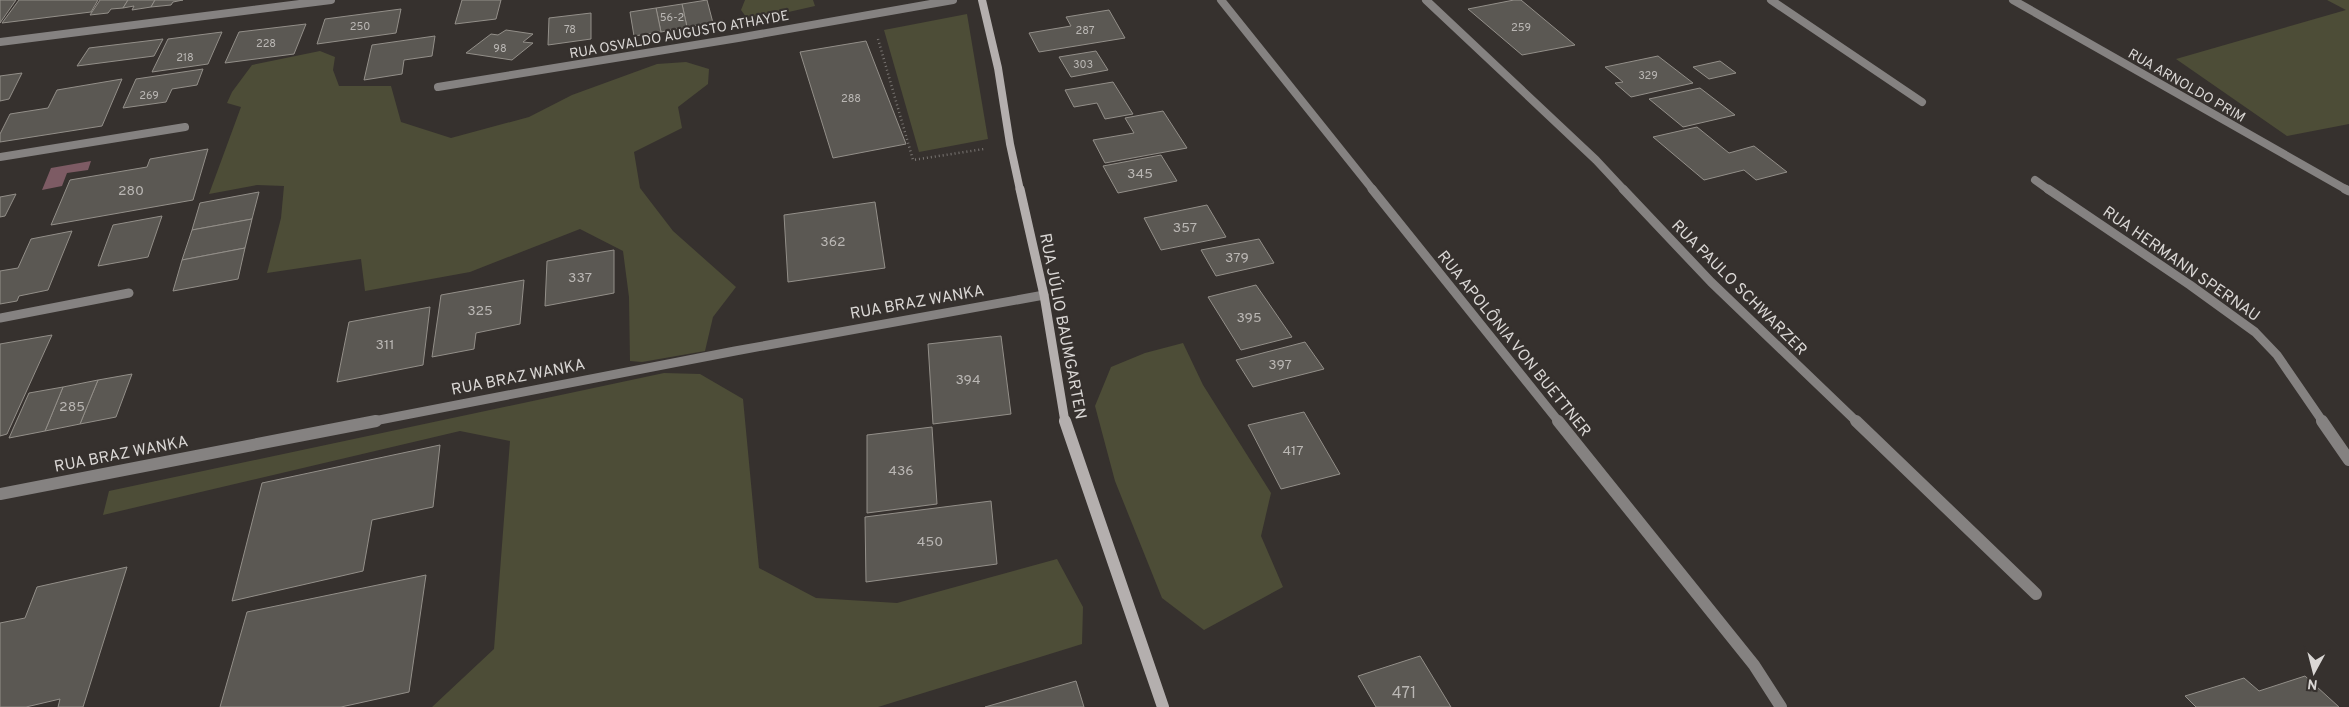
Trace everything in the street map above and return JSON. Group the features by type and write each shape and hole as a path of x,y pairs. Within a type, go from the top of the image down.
{"street":[{"path":"0,42 331,0"},
{"name":"RUA OSVALDO AUGUSTO ATHAYDE","path":"438,87 738,38 953,0"},
{"name":"RUA JÚLIO BAUMGARTEN","path":"982,0 998,68 1010,144 1044,295 1064,416 1163,707"},
{"name":"RUA APOLÔNIA VON BUETTNER","path":"1221,0 1754,665 1781,707"},
{"name":"RUA PAULO SCHWARZER","path":"1426,0 1596,160 1710,282 2036,594"},
{"path":"1771,0 1922,102"},
{"name":"RUA ARNOLDO PRIM","path":"2013,0 2349,191"},
{"path":"0,158 185,127"},
{"name":"RUA HERMANN SPERNAU","path":"2034,180 2190,284 2255,332 2277,355 2349,460"},
{"path":"0,318 129,293"},
{"name":"RUA BRAZ WANKA","path":"0,494 735,351 1044,295"}],"path":[{"path":"871,14 913,160 1010,144"}],"green space":[{"path":"745,0 813,0 815,6 749,21 741,10"},
{"path":"2327,0 2349,0 2349,124 2287,136 2176,59 2346,10"},
{"path":"967,14 988,139 919,152 884,30"},
{"path":"320,51 335,57 333,70 339,86 391,86 401,122 451,138 529,117 572,95 657,64 686,62 709,69 708,84 678,107 682,128 634,152 640,188 673,231 736,287 713,317 705,351 642,362 630,361 629,297 623,251 580,229 470,272 365,291 361,259 267,273 281,218 284,186 257,185 209,194 241,107 227,103 232,92 252,65"},
{"path":"1183,343 1203,385 1271,493 1261,536 1283,587 1204,630 1162,598 1115,481 1095,406 1111,367 1145,353"},
{"path":"664,373 700,374 743,399 759,568 816,598 897,603 1057,559 1083,607 1082,644 878,707 432,707 494,649 510,441 460,431 103,515 109,491"}],"shaded area":[{"path":"91,161 88,170 67,173 62,186 42,190 51,168"}],"building":[{"path":"0,0 16,0 0,23"},
{"path":"19,0 98,0 91,12 2,23"},
{"path":"100,0 128,0 123,8 111,9 108,13 90,15"},
{"path":"128,0 155,0 151,7 132,10 134,6 123,8"},
{"path":"155,0 183,0 173,2 171,5 151,7"},
{"path":"462,0 501,0 496,19 455,24"},
{"path":"707,0 713,23 687,27 682,4"},
{"path":"1521,0 1575,45 1522,55 1468,9"},
{"path":"682,4 687,27 661,32 656,8"},
{"path":"656,8 661,32 634,36 630,12"},
{"path":"401,9 396,33 317,44 325,19"},
{"path":"1109,10 1125,38 1039,52 1029,33 1071,26 1066,17"},
{"path":"591,13 591,39 548,45 549,18"},
{"path":"306,24 294,54 225,63 239,32"},
{"path":"506,30 533,34 523,42 533,43 512,60 466,53 491,34 498,35"},
{"path":"222,32 208,64 152,72 168,39"},
{"path":"435,36 432,56 404,60 402,74 364,80 372,45"},
{"path":"163,39 154,56 77,66 89,48"},
{"path":"866,41 906,144 833,158 800,52"},
{"path":"1096,51 1108,70 1071,77 1059,57"},
{"path":"1658,56 1693,83 1631,97 1615,83 1623,82 1605,67"},
{"path":"1720,61 1736,73 1709,79 1693,67"},
{"path":"203,69 197,85 172,89 166,102 123,108 136,79"},
{"path":"22,73 9,99 0,101 0,76"},
{"path":"122,79 102,126 0,142 0,134 10,114 48,108 57,90"},
{"path":"1113,82 1133,114 1105,119 1097,103 1074,107 1065,90"},
{"path":"1700,88 1735,115 1683,127 1649,99"},
{"path":"1163,111 1187,148 1105,163 1093,140 1134,133 1125,118"},
{"path":"1697,127 1729,153 1754,146 1787,172 1756,180 1744,170 1704,180 1653,137"},
{"path":"208,149 193,200 51,225 70,180 147,167 150,159"},
{"path":"1161,155 1177,181 1118,193 1103,166"},
{"path":"259,192 252,219 192,230 200,203"},
{"path":"16,194 5,216 0,217 0,197"},
{"path":"875,202 885,268 788,282 784,215"},
{"path":"1207,205 1226,237 1161,250 1144,218"},
{"path":"162,216 148,257 98,266 113,225"},
{"path":"252,219 245,248 182,260 192,230"},
{"path":"72,231 48,290 19,296 17,301 0,304 0,271 18,268 31,239"},
{"path":"1259,239 1274,263 1216,276 1201,250"},
{"path":"245,248 238,279 173,291 182,260"},
{"path":"614,250 614,293 545,306 547,261"},
{"path":"524,280 520,324 476,333 474,349 432,357 441,295"},
{"path":"1256,285 1292,337 1241,350 1208,297"},
{"path":"430,307 423,365 337,382 349,322"},
{"path":"52,335 7,434 0,436 0,344"},
{"path":"1001,336 1011,414 933,424 928,344"},
{"path":"1305,342 1324,369 1253,387 1236,360"},
{"path":"132,374 116,417 80,424 98,380"},
{"path":"98,380 80,424 45,431 63,387"},
{"path":"63,387 45,431 9,438 29,393"},
{"path":"1304,412 1340,474 1281,489 1248,425"},
{"path":"932,427 937,504 867,513 867,435"},
{"path":"440,445 433,507 372,520 363,571 232,601 262,483"},
{"path":"991,501 997,564 866,582 865,517"},
{"path":"127,567 83,707 58,707 60,699 26,707 0,707 0,623 25,618 37,587"},
{"path":"426,575 409,692 341,707 220,707 247,612"},
{"path":"1420,656 1451,707 1376,707 1358,676"},
{"path":"2305,676 2339,707 2196,707 2185,696 2244,678 2259,691"},
{"path":"1076,681 1084,707 985,707"}]}
